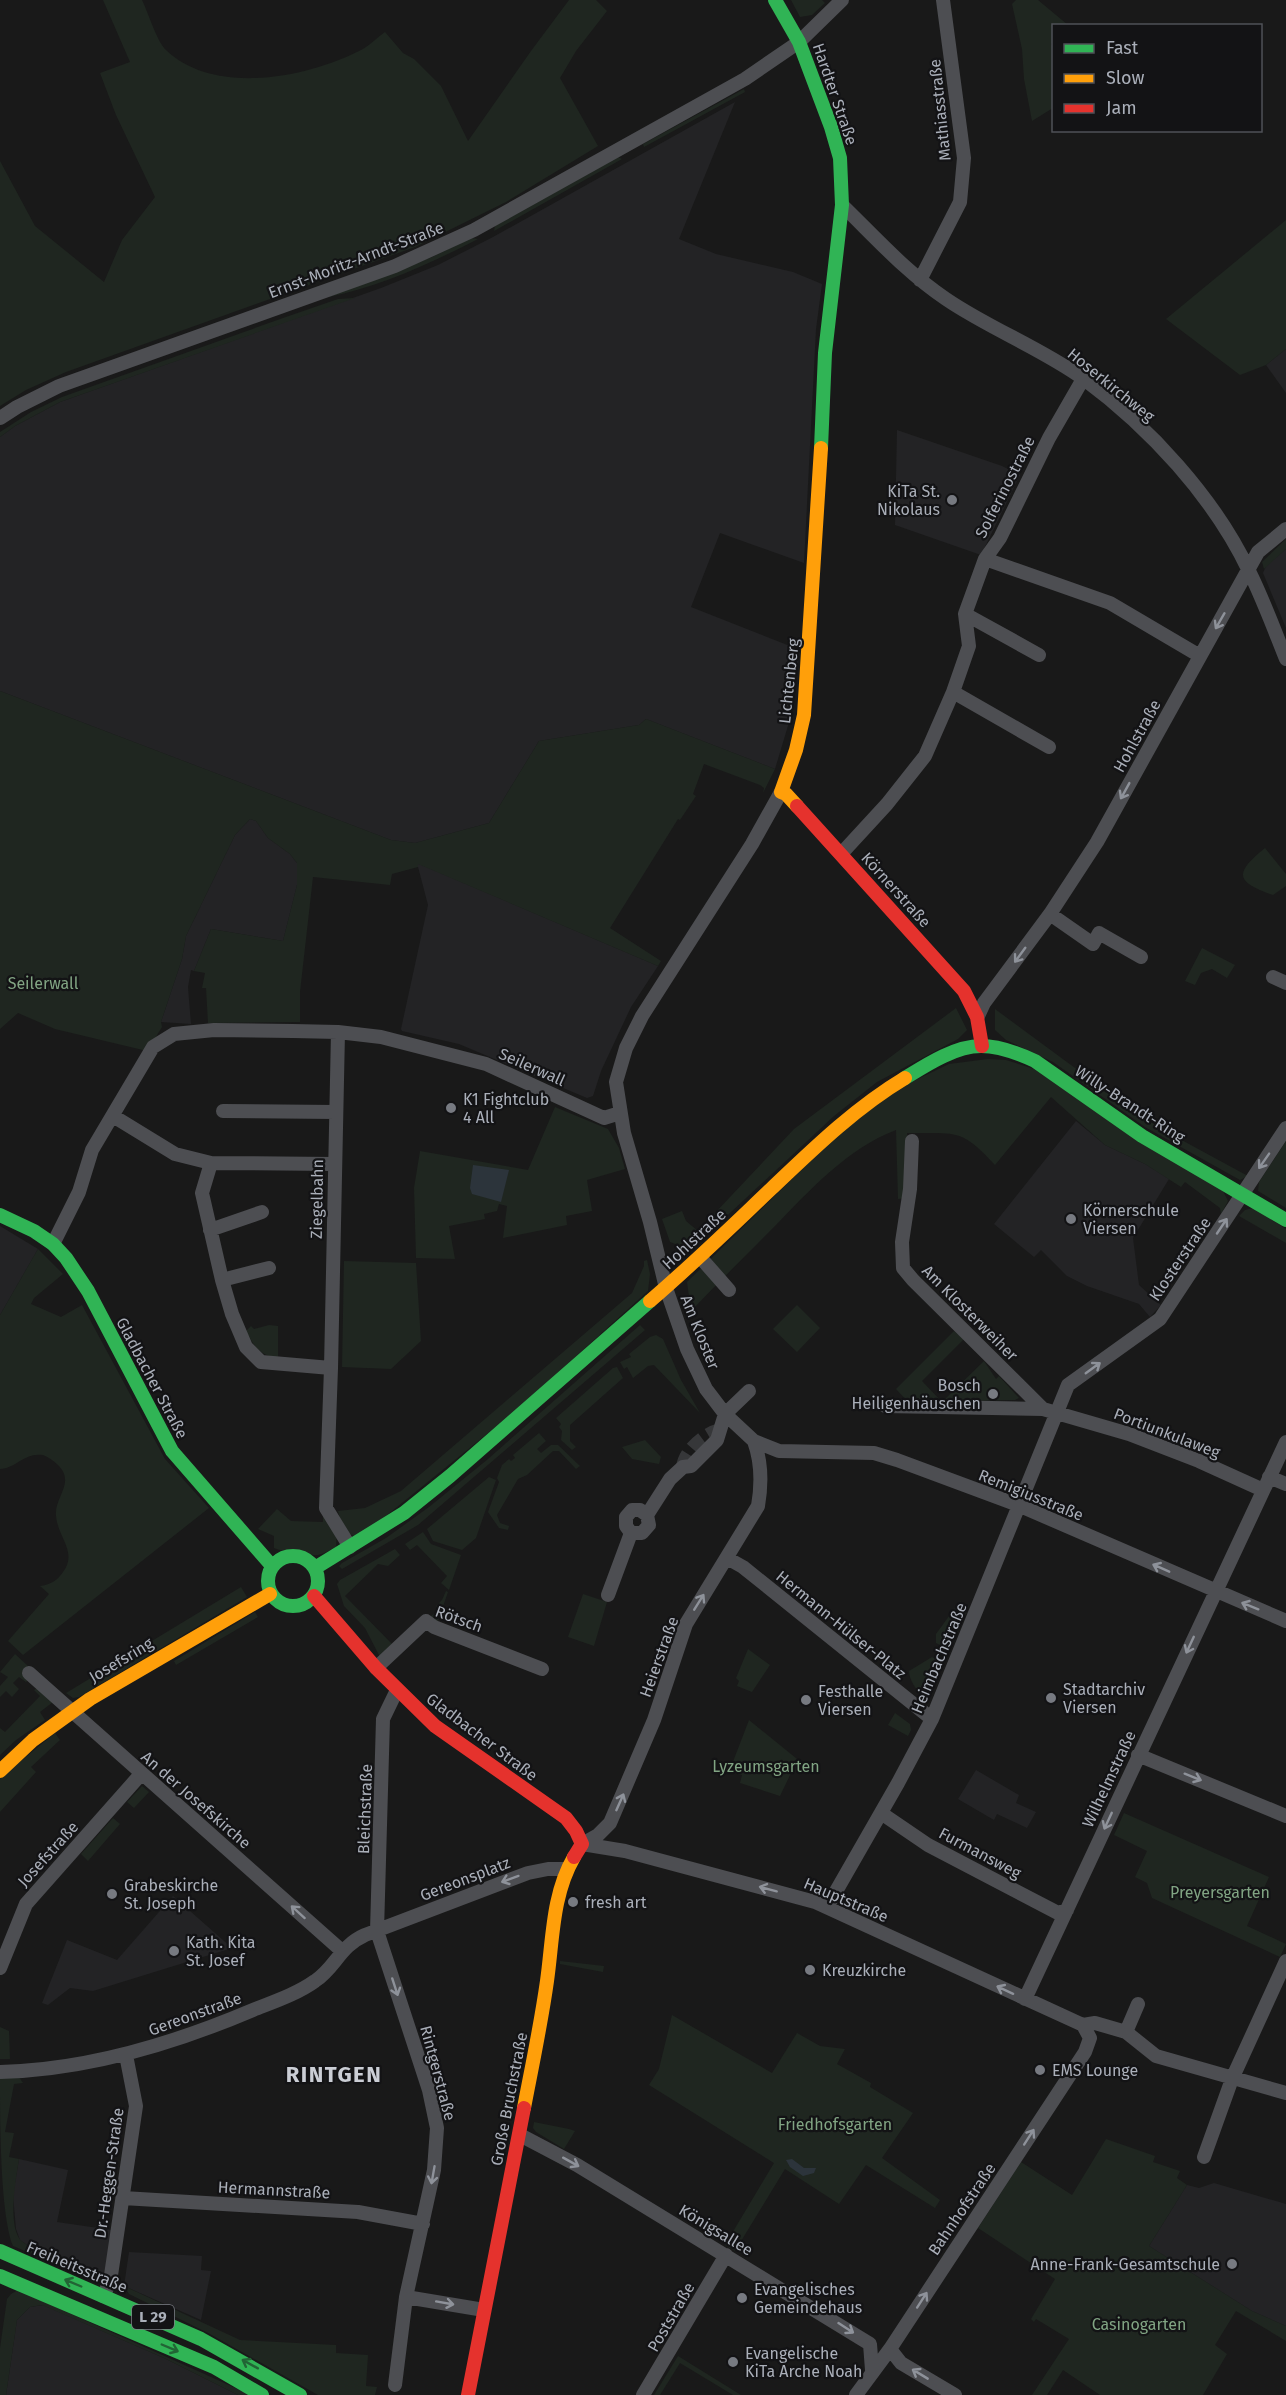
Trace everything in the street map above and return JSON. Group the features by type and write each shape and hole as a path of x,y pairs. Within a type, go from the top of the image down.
{"main road":[{"name":"Hardter Straße","path":"775,0 799,42 828,117 840,158 842,205"},
{"name":"Lichtenberg","path":"781,792 796,750 804,715 825,392 825,353 842,205"},
{"name":"Körnerstraße","path":"781,792 786,794 841,854 964,992 972,1002 978,1016"},
{"path":"978,1016 982,1046"},
{"name":"Willy-Brandt-Ring","path":"982,1046 1021,1055 1035,1061 1142,1136 1286,1220"},
{"name":"Hohlstraße","path":"315,1568 404,1513 450,1476 666,1288 824,1138 882,1092 934,1062 963,1049 982,1046"},
{"name":"Gladbacher Straße","path":"0,1215 34,1231 53,1244 79,1275 172,1451 272,1566"},
{"path":"286,1556 294,1556 309,1562 315,1568 318,1582 314,1596 308,1602 291,1606 276,1600 270,1593 267,1579 272,1566 286,1556"},
{"name":"Josefsring","path":"0,1771 33,1740 120,1679 270,1593"},
{"name":"Gladbacher Straße","path":"314,1596 376,1668 435,1726 566,1818 582,1844"},
{"name":"Große Bruchstraße","path":"468,2395 520,2134 551,1955 556,1901 567,1869 582,1844"},
{"name":"Freiheitsstraße","path":"0,2251 187,2331 255,2366 300,2395"},
{"name":"L 29","path":"0,2276 214,2367 262,2395"}],"street":[{"name":"Ernst-Moritz-Arndt-Straße","path":"0,418 59,386 346,284 438,248 528,201 745,79 799,42 842,0"},
{"name":"Mathiasstraße","path":"920,280 960,202 964,158 943,0"},
{"name":"Hoserkirchweg","path":"842,205 920,280 947,300 1045,354 1083,379 1122,410 1161,447 1214,513 1249,570 1286,659"},
{"name":"Solferinostraße","path":"841,854 887,804 925,756 953,692 969,646 965,614 986,559 1000,538 1049,438 1083,379"},
{"name":"Hohlstraße","path":"978,1016 984,1003 1050,914 1096,843 1258,552 1286,529"},
{"path":"986,559 1110,603 1200,656"},
{"path":"965,614 1039,656"},
{"path":"953,692 1049,747"},
{"name":"Lichtenberg","path":"620,1113 616,1082 626,1048 642,1016 752,844 781,792"},
{"path":"1050,914 1092,944 1099,933 1141,957"},
{"name":"Seilerwall","path":"53,1244 79,1192 92,1150 153,1047 174,1034 214,1030 338,1032 381,1037 486,1064 604,1118 620,1113"},
{"name":"Ziegelbahn","path":"338,1032 326,1508 350,1547"},
{"path":"223,1111 336,1112"},
{"name":"Am Kloster","path":"620,1113 666,1288 687,1349 706,1389 725,1414 754,1441"},
{"path":"112,1116 175,1154 211,1163 334,1164"},
{"name":"Klosterstraße","path":"1058,1412 1068,1385 1160,1319 1286,1128"},
{"name":"Am Klosterweiher","path":"912,1141 910,1189 902,1242 903,1268 1043,1409"},
{"path":"211,1163 202,1193 222,1280 232,1314 246,1347 261,1362 331,1368"},
{"path":"210,1230 262,1212"},
{"path":"700,1257 729,1290"},
{"path":"222,1280 270,1268"},
{"path":"608,1595 631,1533 642,1533 649,1525 647,1515 670,1479 683,1467 691,1466 717,1440 725,1414 749,1391"},
{"path":"885,1406 1043,1409 1058,1412"},
{"name":"Portiunkulaweg","path":"1058,1412 1129,1434 1266,1484 1286,1484"},
{"name":"Heimbachstraße","path":"827,1907 932,1719 1058,1412"},
{"name":"Remigiusstraße","path":"754,1441 779,1451 874,1453 1018,1505 1214,1592 1286,1621"},
{"name":"Heierstraße","path":"582,1844 598,1835 610,1823 654,1720 686,1624 758,1506 761,1488 760,1459 754,1441"},
{"name":"Wilhelmstraße","path":"1025,1999 1062,1912 1286,1442"},
{"name":"Hermann-Hülser-Platz","path":"728,1558 743,1567 932,1719"},
{"name":"Rötsch","path":"376,1668 426,1621 434,1627 542,1669"},
{"name":"An der Josefskirche","path":"29,1673 342,1951"},
{"name":"Bleichstraße","path":"377,1931 383,1719 397,1690"},
{"path":"1138,1755 1286,1816"},
{"name":"Josefstraße","path":"0,1968 26,1904 141,1774"},
{"name":"Furmansweg","path":"881,1813 928,1845 1062,1912"},
{"name":"Hauptstraße","path":"582,1844 625,1851 770,1889 827,1907 1083,2025 1095,2023 1126,2032 1156,2056 1286,2093"},
{"name":"Gereonsplatz","path":"377,1931 528,1873 548,1869 567,1869"},
{"name":"Gereonstraße","path":"0,2072 30,2071 126,2055 212,2027 317,1981 353,1940 377,1931"},
{"name":"Rintgerstraße","path":"377,1931 429,2090 437,2128 434,2170 406,2297 395,2385"},
{"path":"1204,2157 1232,2079 1286,1961"},
{"path":"1126,2032 1138,2004"},
{"name":"Bahnhofstraße","path":"856,2395 872,2370 890,2349 1084,2052 1090,2038 1083,2025"},
{"name":"Dr.-Heggen-Straße","path":"103,2295 110,2282 136,2106 126,2055"},
{"name":"Königsallee","path":"520,2134 577,2165 870,2344 872,2370"},
{"name":"Hermannstraße","path":"123,2198 358,2212 423,2224"},
{"name":"Poststraße","path":"643,2395 726,2255"},
{"path":"406,2297 484,2310"},
{"path":"890,2349 902,2363 954,2395"}],"shaded area":[{"path":"735,102 679,239 716,254 793,272 822,284 816,329 804,563 720,533 691,607 800,650 790,719 775,769 646,719 639,725 539,741 489,823 415,843 391,840 0,691 0,437 15,426 60,402 381,288 438,265 493,237"},
{"path":"1286,349 1286,393 1266,365"},
{"name":"KiTa St. Nikolaus","path":"897,430 1002,466 1020,475 981,555 895,525"},
{"path":"1286,549 1286,628 1263,573 1266,566"},
{"path":"250,819 256,821 268,838 290,854 297,863 297,885 283,941 211,929 194,971 191,970 188,987 191,1024 161,1022 182,959 186,936 235,835"},
{"path":"417,863 658,966 631,1007 601,1071 593,1096 587,1098 459,1044 402,1031 428,905"},
{"name":"Körnerschule Viersen","path":"1076,1121 1105,1145 1145,1164 1169,1179 1133,1238 1139,1285 1161,1305 1150,1317 1139,1304 1087,1286 1067,1276 1041,1250 1034,1257 994,1224"},
{"path":"473,1165 509,1170 501,1202 472,1194 470,1188"},
{"path":"0,1226 38,1249 0,1315"},
{"path":"976,1770 1019,1795 1016,1803 1036,1812 1027,1828 997,1814 994,1820 958,1799"},
{"name":"Kath. Kita St. Josef","path":"173,1896 232,1948 93,1991 70,1988 48,2005 42,2003 67,1940 117,1960"},
{"path":"19,2159 68,2170 57,2222 112,2230 105,2278 30,2247 20,2240 16,2229 13,2195"},
{"path":"792,2159 804,2168 816,2168 814,2173 803,2176 790,2167 786,2160"},
{"name":"Anne-Frank-Gesamtschule","path":"1214,2183 1286,2204 1286,2326 1252,2311 1149,2246 1187,2185 1199,2188"},
{"path":"129,2252 202,2256 201,2270 211,2271 201,2320 124,2286"},
{"path":"43,2305 164,2358 238,2395 6,2395 17,2320 30,2307"}],"green space":[{"path":"103,0 142,0 156,34 166,50 186,65 210,74 236,78 263,78 317,68 363,49 385,32 403,53 414,59 441,86 468,141 569,0 596,0 607,11 576,51 560,78 598,146 506,202 415,247 66,372 26,390 0,406 0,161 35,226 104,282 122,240 155,197 116,115 100,73 130,62"},
{"path":"791,0 822,0 825,3 812,15 800,17"},
{"path":"1016,0 1038,0 1067,24 1052,24 1052,109 1032,121 1024,79 1022,49 1012,4"},
{"path":"744,89 745,92 644,147 643,144"},
{"path":"618,157 622,159 494,231 495,226"},
{"path":"1286,220 1286,349 1266,365 1240,375 1166,319"},
{"path":"471,238 478,239 405,273 367,287 328,297 432,257"},
{"path":"355,298 60,402 15,426 0,437 0,432 31,412 62,397 338,299"},
{"path":"1286,539 1286,549 1264,569 1262,562"},
{"path":"0,691 391,840 415,843 489,823 539,741 639,725 646,719 775,769 763,793 764,788 760,785 704,764 693,794 696,796 680,820 678,819 610,928 661,961 658,966 418,864 418,867 392,874 390,885 313,877 300,992 300,1022 208,1023 206,988 202,988 205,973 194,971 211,929 283,941 297,885 297,863 290,854 268,838 256,821 250,819 235,835 186,936 182,959 161,1022 162,1027 147,1051 55,1029 18,1013 0,1029"},
{"path":"1265,848 1286,874 1286,886 1273,895 1252,886 1243,876 1248,864"},
{"path":"1202,948 1235,965 1227,978 1212,969 1201,973 1195,985 1185,981"},
{"path":"956,1008 967,1030 958,1039 877,1082 834,1116 685,1255 679,1256 674,1252 681,1246 670,1242 662,1219 682,1211 686,1221 698,1231 794,1129"},
{"path":"995,1009 1132,1110 1165,1131 1248,1176 1240,1180 1145,1127 1053,1062 1006,1040 995,1030"},
{"path":"988,1059 1006,1060 1034,1069 1222,1189 1228,1201 1221,1214 1220,1208 1185,1182 1181,1187 1145,1164 1105,1145 1051,1097 995,1165 965,1138 936,1133 907,1133 906,1198 898,1199 896,1130 878,1138 831,1171 691,1311 687,1282 839,1133 901,1087 949,1064"},
{"path":"555,1107 608,1129 619,1148 625,1169 587,1180 592,1211 566,1216 567,1225 503,1238 507,1206 499,1204 497,1211 484,1214 485,1219 449,1226 455,1259 416,1258 414,1188 420,1151 528,1170"},
{"path":"1286,1141 1286,1208 1258,1191 1259,1182"},
{"path":"1253,1208 1286,1229 1286,1243 1239,1216 1245,1210"},
{"path":"38,1249 63,1274 34,1298 31,1304 61,1317 82,1305 165,1459 209,1508 23,1655 8,1641 49,1594 40,1586 59,1577 69,1558 56,1516 56,1509 65,1484 63,1472 58,1465 43,1455 37,1455 0,1469 0,1315"},
{"path":"647,1260 650,1274 648,1291 519,1408 376,1524 354,1536 347,1532 338,1511 365,1508 401,1491 632,1293 644,1261"},
{"path":"344,1261 416,1263 421,1341 391,1369 342,1367"},
{"path":"797,1305 820,1328 797,1352 773,1329"},
{"path":"269,1325 278,1326 278,1358 258,1349 246,1331 251,1326 254,1329"},
{"path":"640,1325 645,1330 418,1525 342,1569 339,1566 386,1538 429,1507 488,1459"},
{"path":"954,1331 964,1339 922,1381 941,1401 908,1402 896,1389"},
{"path":"656,1335 663,1339 681,1380 700,1413 654,1365 648,1366 633,1378 627,1367 624,1369 620,1362 631,1357 629,1354 650,1337"},
{"path":"984,1361 996,1379 999,1376 1019,1398 1015,1400 943,1401"},
{"path":"617,1367 623,1378 570,1425 570,1441 576,1447 572,1450 561,1440 562,1431 559,1427 561,1424 556,1418"},
{"path":"539,1433 546,1441 537,1449 541,1453 551,1445 558,1445 580,1466 576,1469 559,1451 553,1451 527,1475 518,1479 497,1515 500,1523 509,1526 508,1530 499,1528 488,1512 499,1482 497,1478 502,1465 509,1459 511,1461 515,1458 513,1455"},
{"path":"645,1440 661,1457 659,1464 632,1459 622,1447"},
{"path":"489,1477 496,1480 476,1538 462,1550 433,1541 427,1529"},
{"path":"277,1509 291,1521 323,1522 323,1513 337,1531 336,1547 318,1555 274,1548 274,1536 258,1529"},
{"path":"423,1532 431,1544 461,1555 449,1590 441,1583 447,1576 417,1545 410,1550 405,1544"},
{"path":"395,1549 400,1555 388,1566 378,1564 345,1596 393,1645 380,1657 365,1628 344,1606 337,1584 340,1580"},
{"path":"241,1587 247,1597 79,1697 73,1698 66,1693"},
{"path":"446,1591 448,1592 435,1624 430,1617 438,1610 436,1606"},
{"path":"583,1594 607,1602 594,1646 568,1637"},
{"path":"960,1601 969,1606 953,1642 944,1647 936,1643 936,1634"},
{"path":"255,1612 258,1617 176,1665 174,1661"},
{"path":"748,1649 770,1665 752,1692 737,1686 739,1681 736,1678"},
{"path":"15,1654 28,1666 22,1674 28,1680 26,1682 19,1677 13,1683 19,1689 12,1697 6,1691 0,1697 0,1686 8,1677 0,1672"},
{"path":"932,1657 938,1660 930,1690 923,1695 913,1684 909,1671"},
{"path":"37,1688 53,1702 40,1712 45,1720 16,1740 0,1755 0,1728 5,1732 40,1696 34,1690"},
{"path":"895,1713 910,1724 911,1730 908,1736 888,1725"},
{"name":"Lyzeumsgarten","path":"749,1720 802,1763 794,1774 791,1773 780,1796 740,1783 742,1775 729,1772"},
{"path":"55,1733 60,1740 31,1767 36,1772 0,1812 0,1778"},
{"path":"142,1786 149,1792 134,1808 127,1802"},
{"name":"Preyersgarten","path":"1124,1813 1269,1877 1247,1926 1286,1944 1280,1957 1152,1898 1147,1883 1135,1877 1147,1851 1114,1835"},
{"path":"113,1818 120,1824 88,1861 81,1854"},
{"path":"560,1961 604,1966 603,1972 560,1964"},
{"name":"Friedhofsgarten","path":"672,2015 772,2073 797,2033 820,2046 845,2049 837,2064 871,2083 870,2087 913,2113 882,2158 940,2200 935,2208 866,2165 839,2204 785,2169 735,2251 725,2245 774,2163 649,2085 659,2069"},
{"path":"0,2027 9,2031 10,2059 0,2059"},
{"path":"19,2077 23,2083 14,2084 5,2132 14,2133 9,2157 19,2159 13,2210 16,2230 20,2239 30,2247 105,2278 100,2282 13,2246 5,2212 3,2189 0,2078"},
{"path":"534,2122 575,2131 564,2149 536,2132 533,2128"},
{"name":"Casinogarten","path":"1106,2139 1155,2156 1153,2162 1180,2171 1177,2178 1187,2185 1149,2246 1252,2311 1286,2326 1286,2341 1236,2311 1215,2345 1227,2354 1203,2395 1100,2395 1063,2370 1047,2395 1032,2395 1069,2339 1036,2319 1034,2322 1031,2319 1055,2279 978,2228 1021,2162 1072,2195"},
{"path":"124,2286 240,2340 336,2345 336,2353 368,2355 366,2386 377,2387 375,2395 318,2395 210,2334 129,2294"},
{"path":"18,2290 251,2395 238,2395 164,2358 42,2305 30,2307 17,2320 6,2395 0,2395 0,2348 7,2299"},
{"path":"678,2356 741,2395 733,2395 680,2363 660,2395 654,2395"}],"tunnel":[{"path":"683,1467 691,1449 708,1435 720,1430"}],"traffic: fast":[{"path":"775,0 799,42 831,127 840,158 842,205 825,353 821,448"},
{"path":"905,1078 941,1057 971,1047 994,1047 1023,1056 1035,1061 1142,1136 1286,1220"},
{"path":"0,1215 34,1231 53,1244 66,1258 88,1291 172,1451 272,1566"},
{"path":"315,1568 404,1513 450,1476 650,1301"},
{"path":"288,1556 298,1556 311,1563 318,1576 318,1581 318,1586 311,1599 298,1606 288,1606 279,1602 272,1595 268,1586 268,1576 272,1567 279,1560 288,1556"},
{"path":"0,2251 201,2339 300,2395"},
{"path":"0,2276 214,2367 262,2395"}],"traffic: slow":[{"path":"797,806 781,792 796,750 804,715 821,448"},
{"path":"650,1301 835,1130 869,1102 905,1078"},
{"path":"0,1771 33,1740 90,1699 270,1594"},
{"path":"524,2108 545,1997 557,1902 561,1886 574,1857"}],"traffic: jam":[{"path":"797,806 964,991 977,1017 982,1046"},
{"path":"314,1596 376,1668 435,1726 566,1818 582,1844 574,1857"},
{"path":"468,2395 524,2108"}],"place":[{"name":"KiTa St. Nikolaus","path":"952,500"},
{"name":"K1 Fightclub 4 All","path":"451,1108"},
{"name":"Körnerschule Viersen","path":"1071,1219"},
{"name":"Bosch Heiligenhäuschen","path":"993,1394"},
{"name":"Stadtarchiv Viersen","path":"1051,1698"},
{"name":"Festhalle Viersen","path":"806,1700"},
{"name":"Grabeskirche St. Joseph","path":"112,1894"},
{"name":"fresh art","path":"573,1902"},
{"name":"Kath. Kita St. Josef","path":"174,1951"},
{"name":"Kreuzkirche","path":"810,1970"},
{"name":"EMS Lounge","path":"1040,2070"},
{"name":"Anne-Frank-Gesamtschule","path":"1232,2264"},
{"name":"Evangelisches Gemeindehaus","path":"742,2298"},
{"name":"Evangelische KiTa Arche Noah","path":"733,2362"}],"district":[{"name":"RINTGEN","path":"334,2074"}]}
